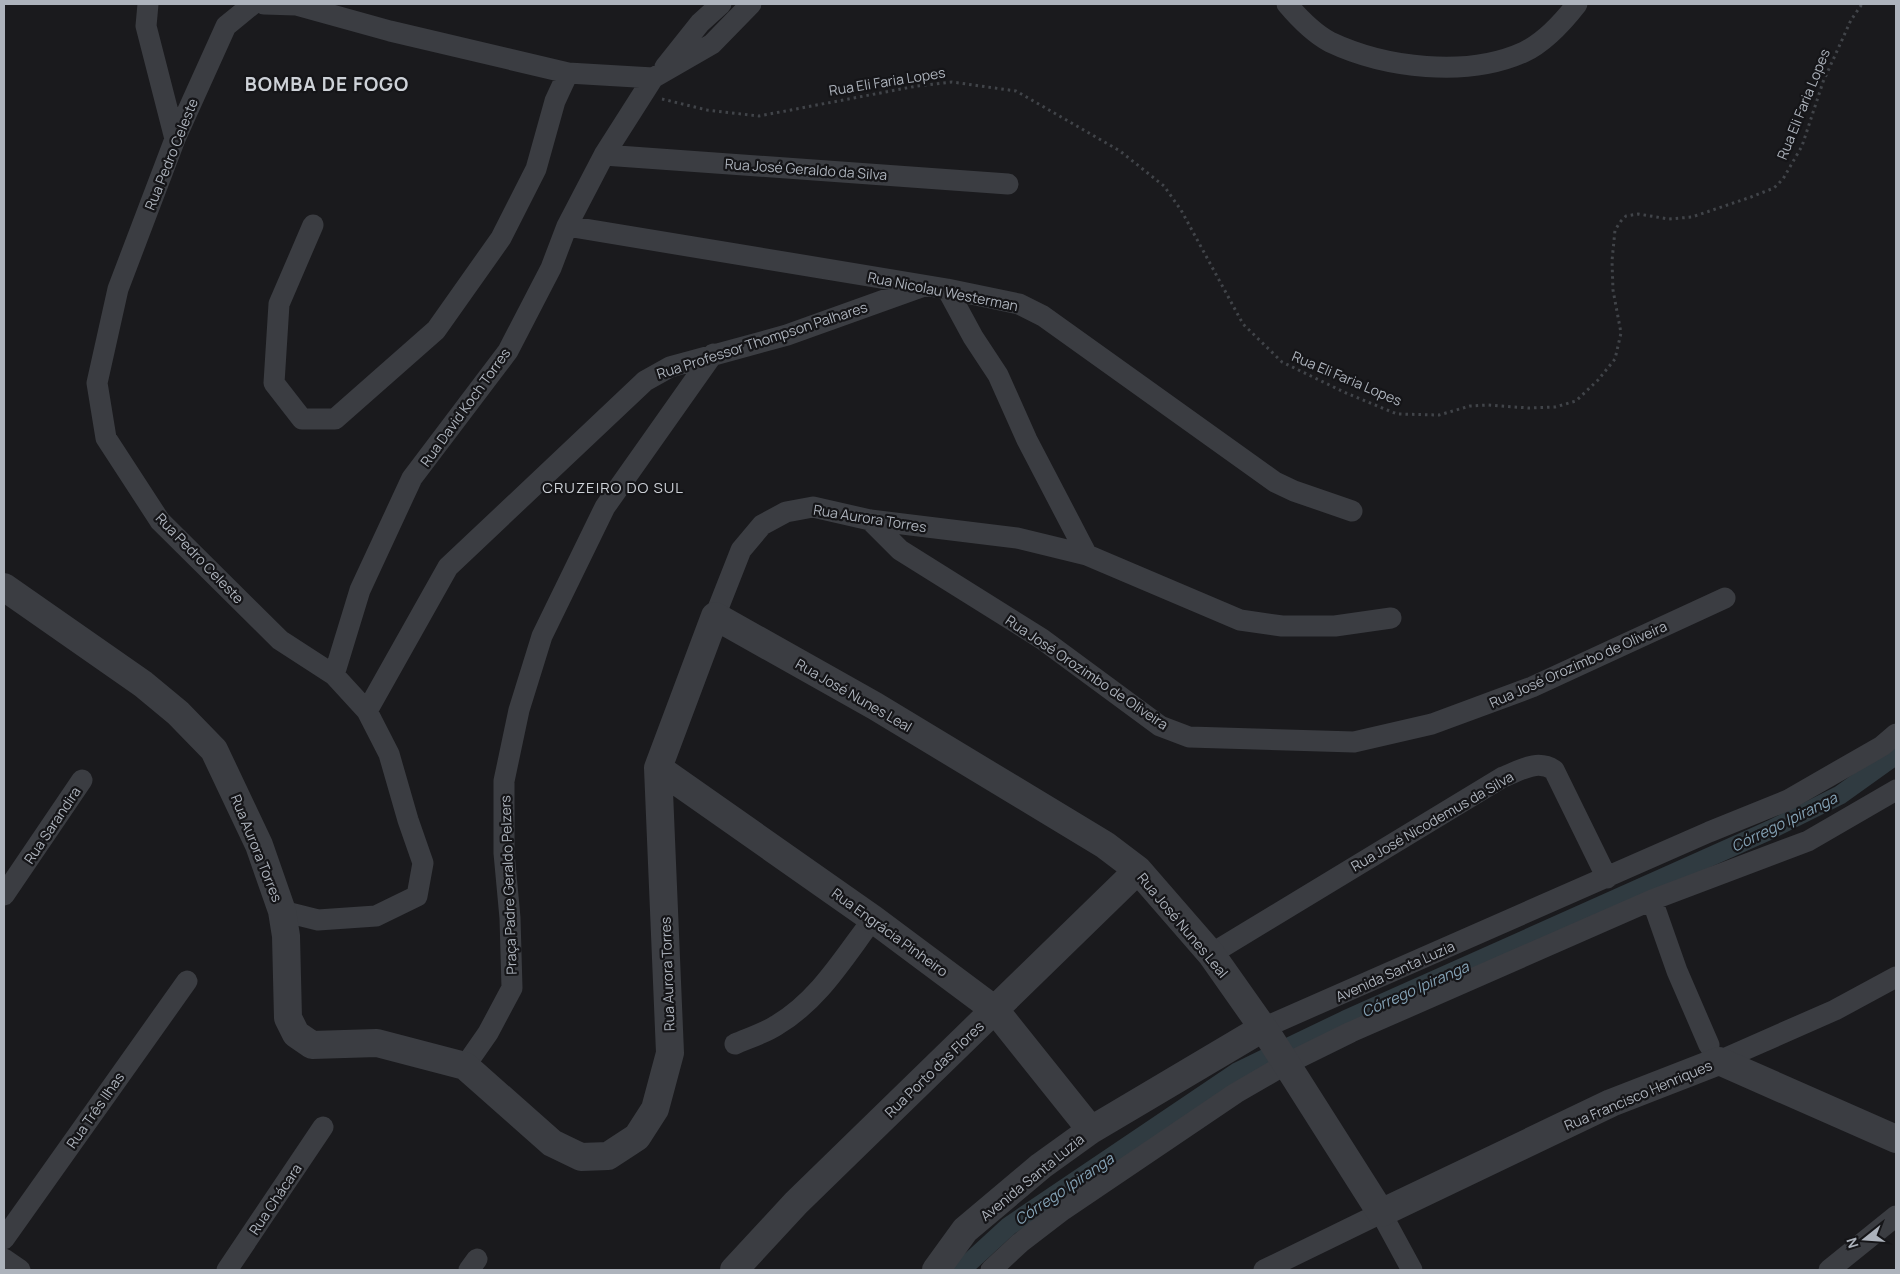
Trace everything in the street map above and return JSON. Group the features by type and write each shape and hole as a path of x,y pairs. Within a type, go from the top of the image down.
{"street":[{"path":"148,4 146,26 175,139"},
{"name":"Rua Pedro Celeste","path":"253,4 226,26 175,139 118,289 97,383 106,438 160,521 280,640 334,675 367,711 389,754 423,863 417,896 376,916 318,920 282,910"},
{"path":"264,4 296,5 390,31 568,73 652,82"},
{"name":"Rua David Koch Torres","path":"334,675 360,590 412,478 508,351 551,268 567,226 604,155 652,82 700,23 721,4"},
{"name":"Rua David Koch Torres","path":"652,82 712,44 751,4"},
{"path":"1287,4 1296,15 1329,41 1383,59 1452,69 1487,65 1525,52 1560,26 1577,4"},
{"path":"313,225 279,304 274,383 302,419 335,419 436,330 501,238 536,169 555,101 568,73"},
{"name":"Rua José Geraldo da Silva","path":"604,155 1008,184"},
{"name":"Rua Nicolau Westerman","path":"567,226 947,289 1020,304 1044,316 1275,482 1294,491 1352,511"},
{"name":"Rua Professor Thompson Palhares","path":"367,711 448,567 645,381 670,367 787,335 924,286"},
{"path":"947,289 973,337 998,375 1027,440 1087,555"},
{"name":"Praça Padre Geraldo Pelzers","path":"465,1066 488,1033 512,988 510,918 504,853 504,781 519,710 542,636 605,507 713,354"},
{"name":"Rua Aurora Torres","path":"4,587 143,684 178,712 214,750 258,845 282,910 286,936 288,1018 296,1034 312,1045 377,1043 465,1066 552,1143 581,1157 608,1156 637,1137 655,1110 670,1053 658,768 741,550 762,524 786,512 814,507 870,520 1017,538 1087,555 1240,620 1282,626 1326,626 1391,618"},
{"name":"Rua José Orozimbo de Oliveira","path":"870,520 900,550 1042,639 1160,726 1189,737 1354,742 1432,724 1532,687 1725,598"},
{"name":"Rua José Nunes Leal","path":"715,616 883,711 1105,845 1138,870 1211,954 1274,1045 1381,1214 1412,1270"},
{"name":"Avenida Santa Luzia","path":"936,1270 965,1230 1041,1166 1090,1130 1274,1045 1607,878 1709,832 1788,800 1882,746 1896,734"},
{"name":"Rua José Nicodemus da Silva","path":"1211,954 1503,777 1537,764 1546,765 1554,770 1607,878"},
{"name":"Rua Engrácia Pinheiro","path":"658,768 873,919 995,1010 1090,1130"},
{"name":"Rua Sarandira","path":"4,895 82,780"},
{"name":"Avenida Santa Luzia","path":"991,1270 1020,1243 1064,1210 1236,1093 1274,1045 1351,1032 1652,900 1808,841 1896,790"},
{"name":"Rua Porto das Flores","path":"734,1270 796,1203 1138,870"},
{"path":"1652,900 1677,972 1714,1053 1896,1139"},
{"path":"735,1044 776,1026 802,1008 826,983 873,919"},
{"name":"Rua Francisco Henriques","path":"1381,1214 1714,1053 1835,1010 1896,977"},
{"name":"Rua Três Ilhas","path":"4,1239 187,981"},
{"name":"Rua Chácara","path":"227,1270 323,1127"},
{"path":"1264,1270 1381,1214"},
{"path":"1830,1270 1896,1216"},
{"path":"4,1259 20,1270"}],"path":[{"name":"Rua Eli Faria Lopes","path":"652,82 707,110 759,116 917,86 952,82 1016,91 1120,151 1164,186 1181,210 1243,324 1282,362 1397,414 1439,415 1470,406 1555,407 1576,401 1598,380 1615,359 1621,333 1613,290 1612,260 1615,230 1621,221 1626,216 1638,214 1669,219 1692,217 1774,188 1783,179 1802,146 1823,82 1851,20 1862,4"}],"waterway":[{"name":"Córrego Ipiranga","path":"961,1270 1009,1226 1237,1072 1345,1020 1770,830 1840,795 1896,755"}],"district":[{"name":"BOMBA DE FOGO","path":"327,84"},
{"name":"CRUZEIRO DO SUL","path":"613,487"}]}
